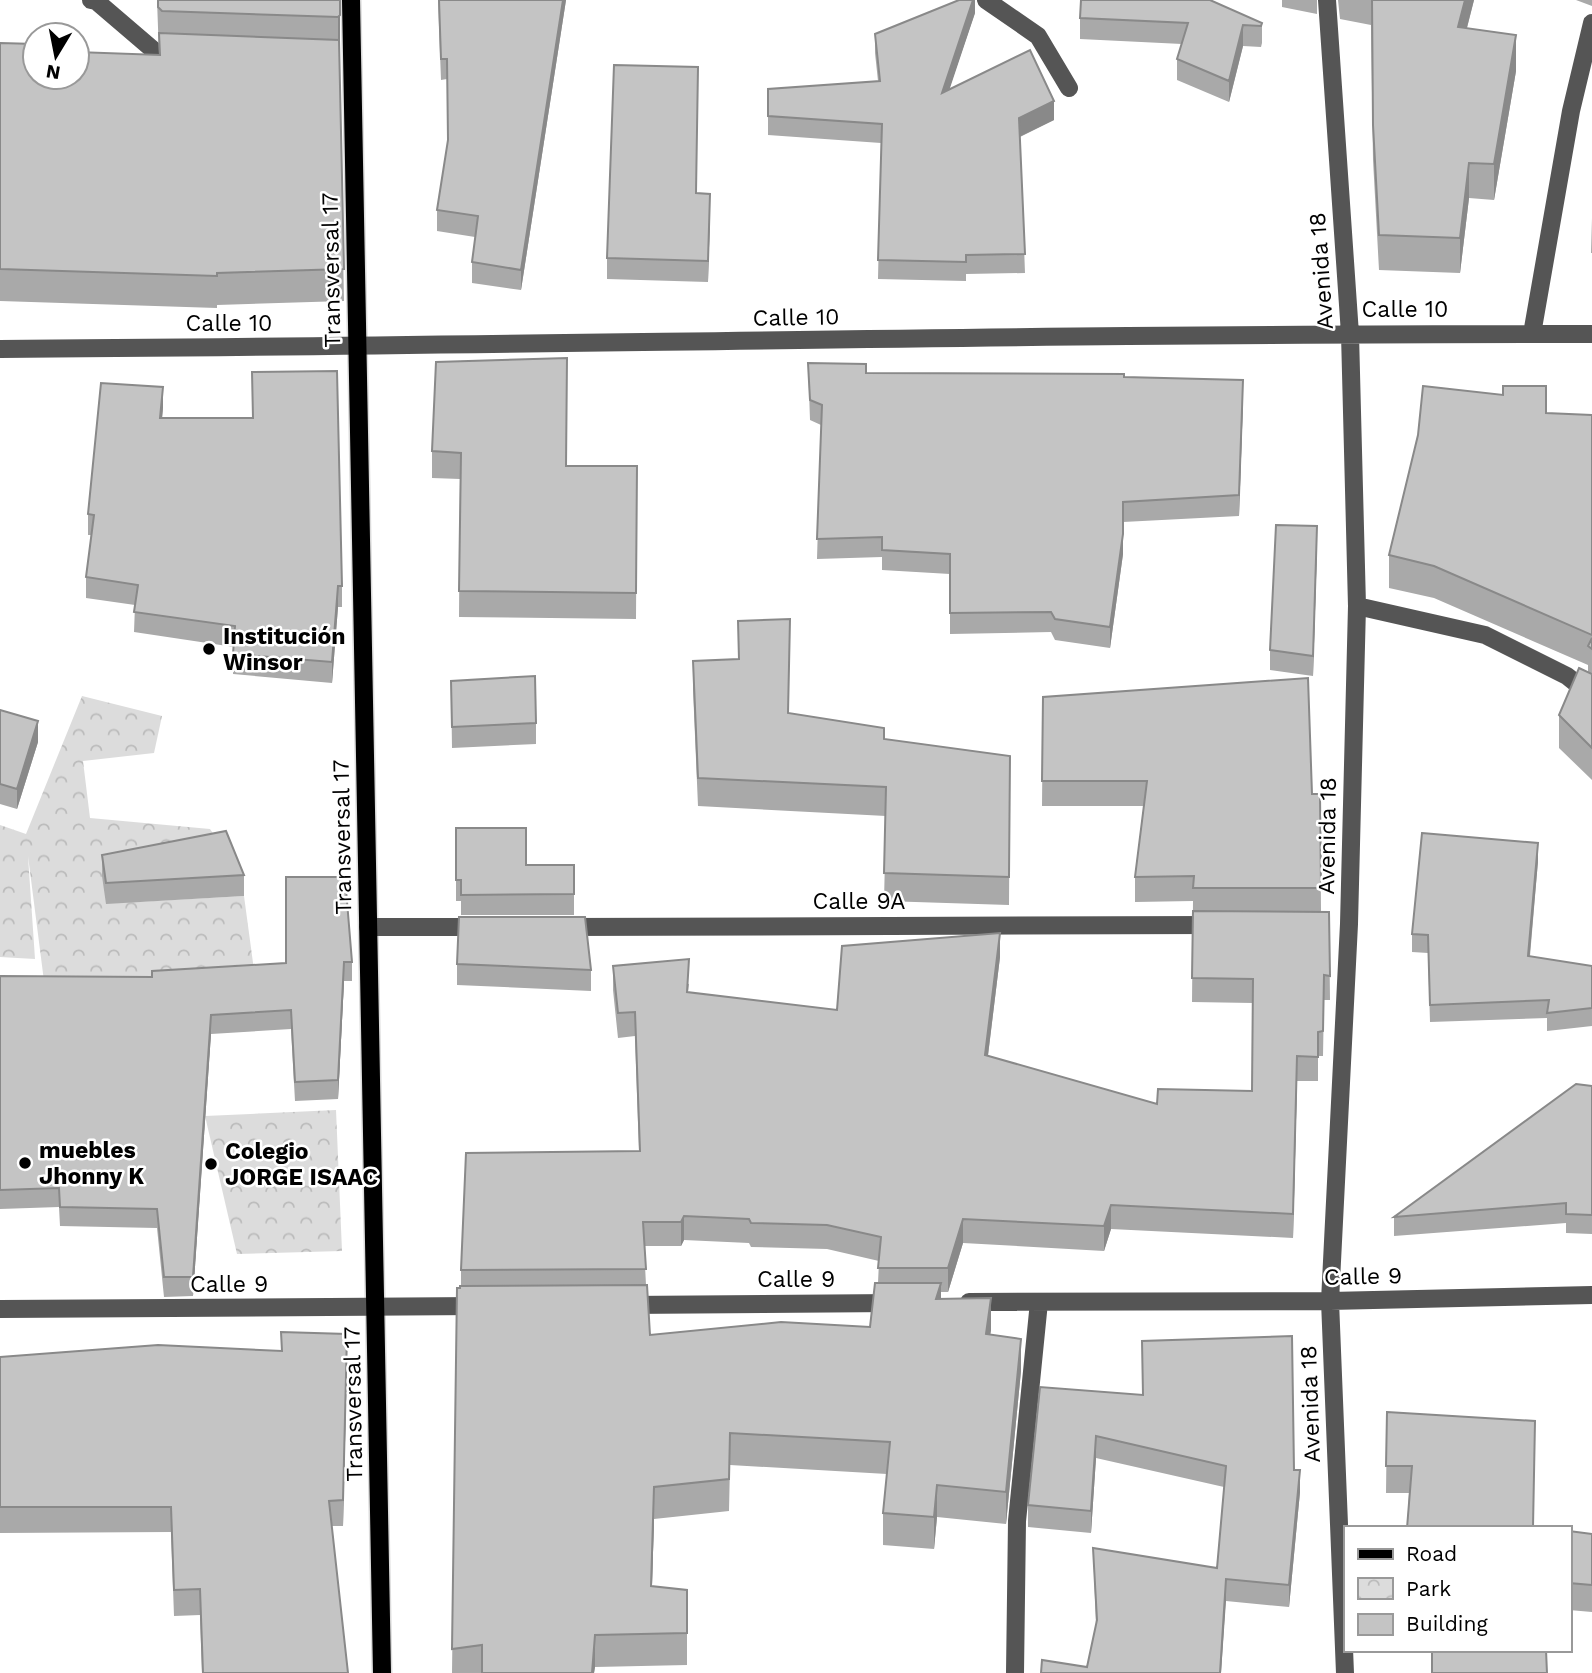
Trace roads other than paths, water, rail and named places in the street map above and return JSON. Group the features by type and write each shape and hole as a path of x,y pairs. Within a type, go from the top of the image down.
{"main road":[{"name":"Transversal 17","path":"351,0 346,61 357,347 382,1673"}],"street":[{"path":"92,0 158,54 198,56"},
{"path":"986,0 1038,36 1069,88"},
{"name":"Avenida 18","path":"1327,0 1350,334 1357,606 1342,924 1330,1301 1344,1648"},
{"path":"1532,334 1571,111 1592,23"},
{"name":"Calle 10","path":"0,349 1350,334 1592,334"},
{"path":"1357,606 1485,635 1567,676 1592,696"},
{"name":"Calle 9A","path":"548,927 1238,925"},
{"path":"368,927 493,927"},
{"name":"Calle 9","path":"956,1303 1330,1301 1592,1295"},
{"path":"1015,1673 1017,1521 1039,1302"},
{"name":"Calle 9","path":"610,1305 915,1303"},
{"name":"Calle 9","path":"0,1309 500,1306"},
{"name":"Avenida 18","path":"1344,1652 1345,1673"}],"place":[{"name":"Institución Winsor","path":"209,649"},
{"name":"muebles Jhonny K","path":"25,1163"},
{"name":"Colegio JORGE ISAAC","path":"211,1164"}]}
